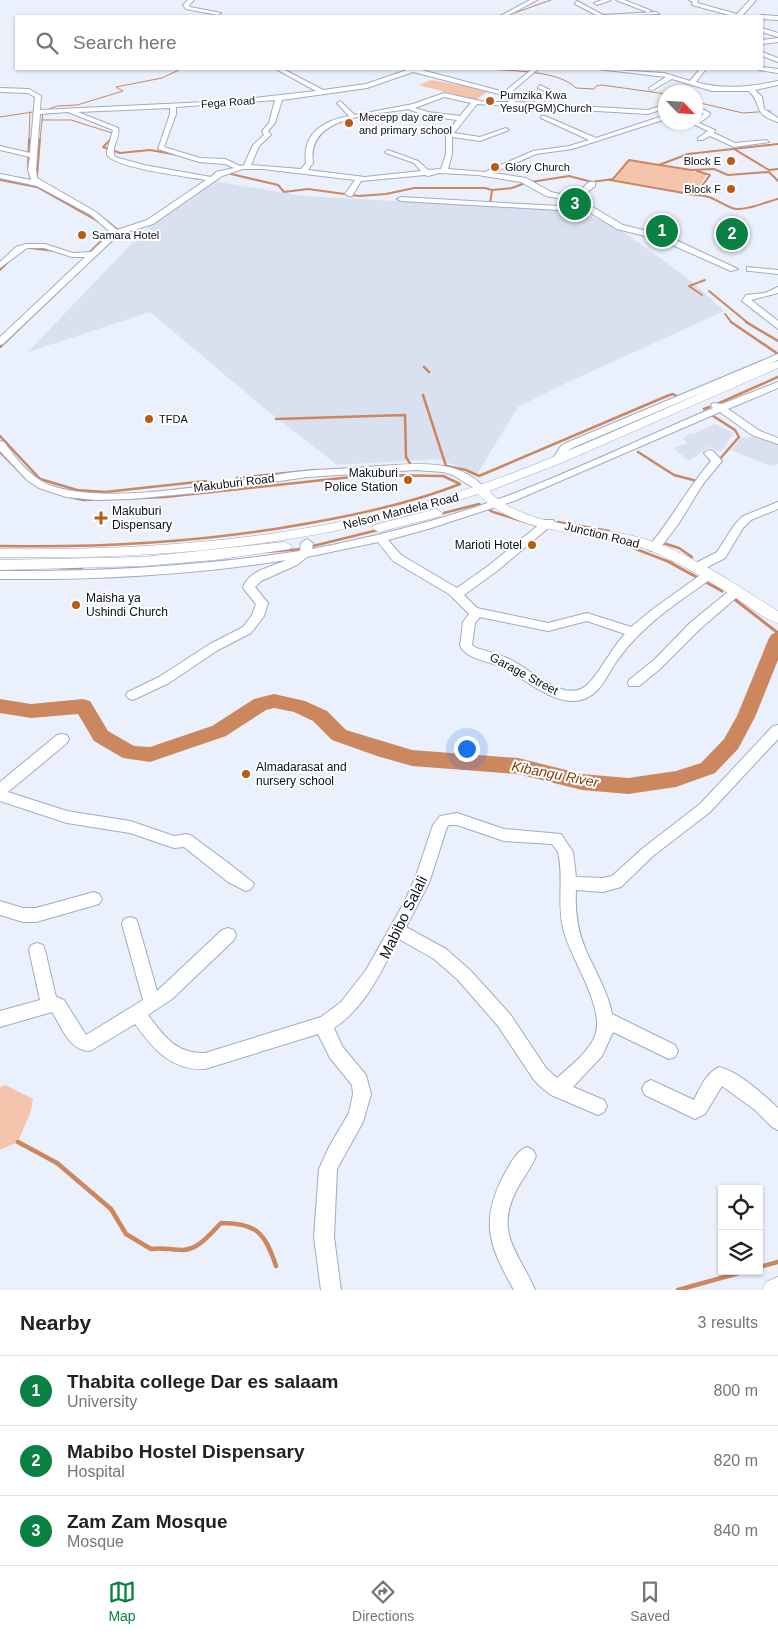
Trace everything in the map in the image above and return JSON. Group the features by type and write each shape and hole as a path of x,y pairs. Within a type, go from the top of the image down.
{"main road":[{"name":"Nelson Mandela Road","path":"0,553 138,552 225,544 356,524 487,497 557,460 778,364"},
{"name":"Nelson Mandela Road","path":"0,565 73,566 151,562 306,547 406,521 487,497 717,406 778,375"},
{"name":"Junction Road","path":"487,497 507,511 628,539 654,548 696,568 774,619"},
{"path":"774,1290 778,1289"}],"street":[{"path":"191,0 186,4 188,8 218,13"},
{"path":"505,15 534,0"},
{"path":"597,3 608,0"},
{"path":"618,0 659,15"},
{"path":"692,0 696,2 695,4 734,15"},
{"path":"739,15 753,0"},
{"path":"577,3 601,15"},
{"path":"630,15 656,14"},
{"path":"763,17 778,18"},
{"path":"763,30 778,35"},
{"path":"763,42 778,40"},
{"path":"763,55 778,60"},
{"path":"763,69 778,71"},
{"path":"282,70 321,91"},
{"name":"Fega Road","path":"36,112 228,103 280,98 367,86 411,70"},
{"path":"418,70 505,94 512,99 512,104"},
{"path":"505,94 534,70"},
{"path":"634,70 671,77 696,85"},
{"path":"691,84 702,70"},
{"path":"651,88 671,77"},
{"path":"728,82 747,89 758,97 758,107 762,112 778,120"},
{"path":"703,87 712,89 747,89 778,83"},
{"path":"534,106 552,92 540,87"},
{"path":"0,90 35,93 38,96 33,156 34,179 39,184 101,218 114,228 115,233"},
{"path":"303,172 310,163 308,150 317,132 325,126 352,116 408,107 445,95 490,105 512,104 654,111 658,109"},
{"path":"247,166 256,145 268,135 265,131 272,123 280,98"},
{"path":"444,171 449,154 449,134 460,118 476,101"},
{"path":"340,103 352,116"},
{"path":"173,105 173,114 160,148 191,155 199,160 231,163 238,168"},
{"path":"408,107 427,114 460,118"},
{"path":"69,110 116,129 116,134 110,148 111,157 143,167 212,179"},
{"path":"654,111 658,113"},
{"path":"543,117 596,141"},
{"path":"486,174 535,152 570,148 658,119"},
{"path":"703,126 712,130 711,134"},
{"path":"449,134 480,139 506,130"},
{"path":"700,139 711,134"},
{"path":"711,134 734,145 766,142"},
{"path":"0,148 33,156"},
{"path":"388,152 416,162 428,174"},
{"path":"0,342 115,233 156,219 212,179 247,166 359,179 444,171 486,174 523,180 549,194 575,200 620,227 664,238 734,269"},
{"path":"0,176 39,184"},
{"path":"349,194 359,179"},
{"path":"400,199 554,208 575,200 592,184"},
{"path":"0,266 19,249 26,246 45,246 72,255 94,254"},
{"path":"750,269 778,272"},
{"path":"778,290 767,295 749,297 746,301 778,326"},
{"path":"557,460 565,448 570,445 778,357"},
{"path":"717,406 778,385"},
{"path":"717,406 756,433 778,441"},
{"name":"Makuburi Road","path":"0,444 12,460 42,486 91,496 136,495 300,475 409,467 450,470 469,478 487,497"},
{"path":"654,548 675,521 699,482 718,461 709,453"},
{"path":"0,574 149,572 242,562 306,547 380,538 435,524 487,497"},
{"path":"696,568 721,555 739,526 747,518 778,505"},
{"path":"457,594 484,574 495,569 549,522"},
{"path":"380,538 397,558 438,580 457,594 475,613 486,613 548,627 587,617 634,633"},
{"path":"134,695 164,680 214,647 247,630 258,616 262,604 249,588 250,583 260,576 291,565 306,547"},
{"name":"Garage Street","path":"475,613 469,622 466,637 468,650 485,654 499,662 505,662 568,696 579,696 591,689 614,655 634,633 680,595 707,576"},
{"path":"634,683 660,662 679,639 712,609 729,589"},
{"path":"568,883 603,885 616,882 648,852 705,808 778,730"},
{"path":"0,790 62,739"},
{"path":"0,795 67,816 130,828 174,842 187,840 233,877 246,884"},
{"name":"Mabibo Salali","path":"137,1013 164,1046 182,1061 188,1062 205,1061 325,1024 343,1013 368,984 396,929 413,903 440,825 443,820 450,818 504,835 556,838 568,860 568,908 573,938 605,1019"},
{"path":"0,908 23,915 36,915 94,899"},
{"path":"130,924 152,1003"},
{"path":"396,929 429,947 458,970 504,1020 540,1074 557,1089 598,1106"},
{"path":"0,1019 49,1005 58,1006 83,1043 90,1043 182,981 228,935"},
{"path":"36,950 49,1005"},
{"path":"557,1089 580,1068 599,1044 604,1034 605,1019 669,1051"},
{"path":"325,1024 327,1036 336,1052 360,1081 362,1094 357,1116 335,1153 328,1170 324,1237 330,1290"},
{"path":"651,1089 695,1110 699,1108 719,1076 724,1077 761,1104 778,1120"},
{"path":"525,1290 500,1241 498,1210 519,1169 528,1156"}],"shaded area":[{"path":"431,80 488,91 476,100 419,85"},
{"path":"629,160 707,174 695,194 614,180"},
{"path":"213,181 303,196 565,210 585,214 618,228 690,280 724,311 518,407 477,474 439,459 337,465 263,407 150,312 28,352 150,226"},
{"path":"715,424 734,433 721,452 704,445 708,448 689,461 673,448 688,443 683,439 690,433 693,434"},
{"path":"763,436 778,442 778,464 770,466 731,450 741,438"},
{"path":"5,1085 33,1099 31,1111 18,1142 0,1150 0,1087"}],"waterway":[{"path":"509,15 551,0"},
{"path":"30,112 57,106 77,105 123,91 116,87 162,78 179,70"},
{"path":"504,70 534,72 558,78 576,88 594,89 596,86 602,85 658,93"},
{"path":"769,71 778,73"},
{"path":"703,104 743,113 771,111"},
{"path":"42,120 43,111"},
{"path":"0,117 30,112"},
{"path":"29,140 30,112"},
{"path":"40,140 42,120"},
{"path":"42,120 71,120 112,133 110,140"},
{"path":"29,139 28,166 31,182"},
{"path":"37,176 40,139"},
{"path":"110,140 103,147 120,153 150,150 178,155"},
{"path":"531,182 569,176 592,182 613,179 629,160 659,165 688,154 778,144"},
{"path":"734,149 769,170 778,169"},
{"path":"660,165 691,170 714,169 728,175 769,172 778,181"},
{"path":"232,169 231,174 278,185 284,192 308,189 359,196 386,194 414,188 485,188 492,190"},
{"path":"696,194 710,175 697,171"},
{"path":"0,180 37,187 101,223"},
{"path":"610,180 706,196 737,209 748,208 778,199"},
{"path":"492,190 512,188 525,183"},
{"path":"490,204 492,190"},
{"path":"100,216 121,232"},
{"path":"87,255 110,232 109,228"},
{"path":"103,249 115,238"},
{"path":"29,248 55,251"},
{"path":"0,270 10,260"},
{"path":"702,295 689,286 705,280"},
{"path":"25,323 61,289"},
{"path":"709,291 748,323"},
{"path":"725,314 731,322"},
{"path":"0,347 26,322"},
{"path":"731,322 778,354"},
{"path":"746,322 778,341"},
{"path":"424,367 429,372"},
{"path":"717,404 778,377"},
{"path":"423,395 446,466 466,470 479,476 667,396 673,394 679,397"},
{"path":"704,409 709,407"},
{"path":"710,414 735,430 739,437 719,460"},
{"path":"276,419 405,415 406,457 411,465"},
{"path":"0,436 40,479 77,490 105,492 206,481"},
{"path":"0,452 25,477"},
{"path":"638,452 674,475 697,481"},
{"path":"237,478 316,470"},
{"path":"0,546 117,545 271,530 367,512 423,497 460,484 443,476 370,475 165,497 83,500 70,497"},
{"path":"440,514 479,504 493,512 535,525"},
{"path":"558,522 609,531"},
{"path":"313,546 378,530"},
{"path":"610,539 672,563"},
{"path":"660,542 679,548 692,557"},
{"path":"265,552 302,549"},
{"path":"669,562 722,591"},
{"path":"61,568 82,568"},
{"path":"733,598 778,633"},
{"name":"Kibangu River","path":"0,706 21,711 83,706 101,736 130,753 150,755 219,731 261,704 274,701 298,706 320,716 339,735 377,749 412,758 518,766 582,782 628,786 676,779 708,768 731,744 746,717 778,638"},
{"path":"18,1142 57,1163 111,1209 126,1234 151,1249 189,1249 204,1240 221,1223 233,1223 243,1225 258,1232 268,1245 276,1266"},
{"path":"763,1266 778,1262"},
{"path":"678,1290 732,1275"}],"place":[{"name":"Pumzika Kwa Yesu(PGM)Church","path":"490,101"},
{"name":"Mecepp day care and primary school","path":"349,123"},
{"name":"Block E","path":"731,161"},
{"name":"Glory Church","path":"495,167"},
{"name":"Block F","path":"731,189"},
{"name":"Zam Zam Mosque","path":"575,204"},
{"name":"Thabita college Dar es salaam","path":"662,231"},
{"name":"Mabibo Hostel Dispensary","path":"732,234"},
{"name":"Samara Hotel","path":"82,235"},
{"name":"TFDA","path":"149,419"},
{"name":"Makuburi Police Station","path":"408,480"},
{"name":"Makuburi Dispensary","path":"101,518"},
{"name":"Marioti Hotel","path":"532,545"},
{"name":"Maisha ya Ushindi Church","path":"76,605"},
{"name":"Almadarasat and nursery school","path":"246,774"}]}
